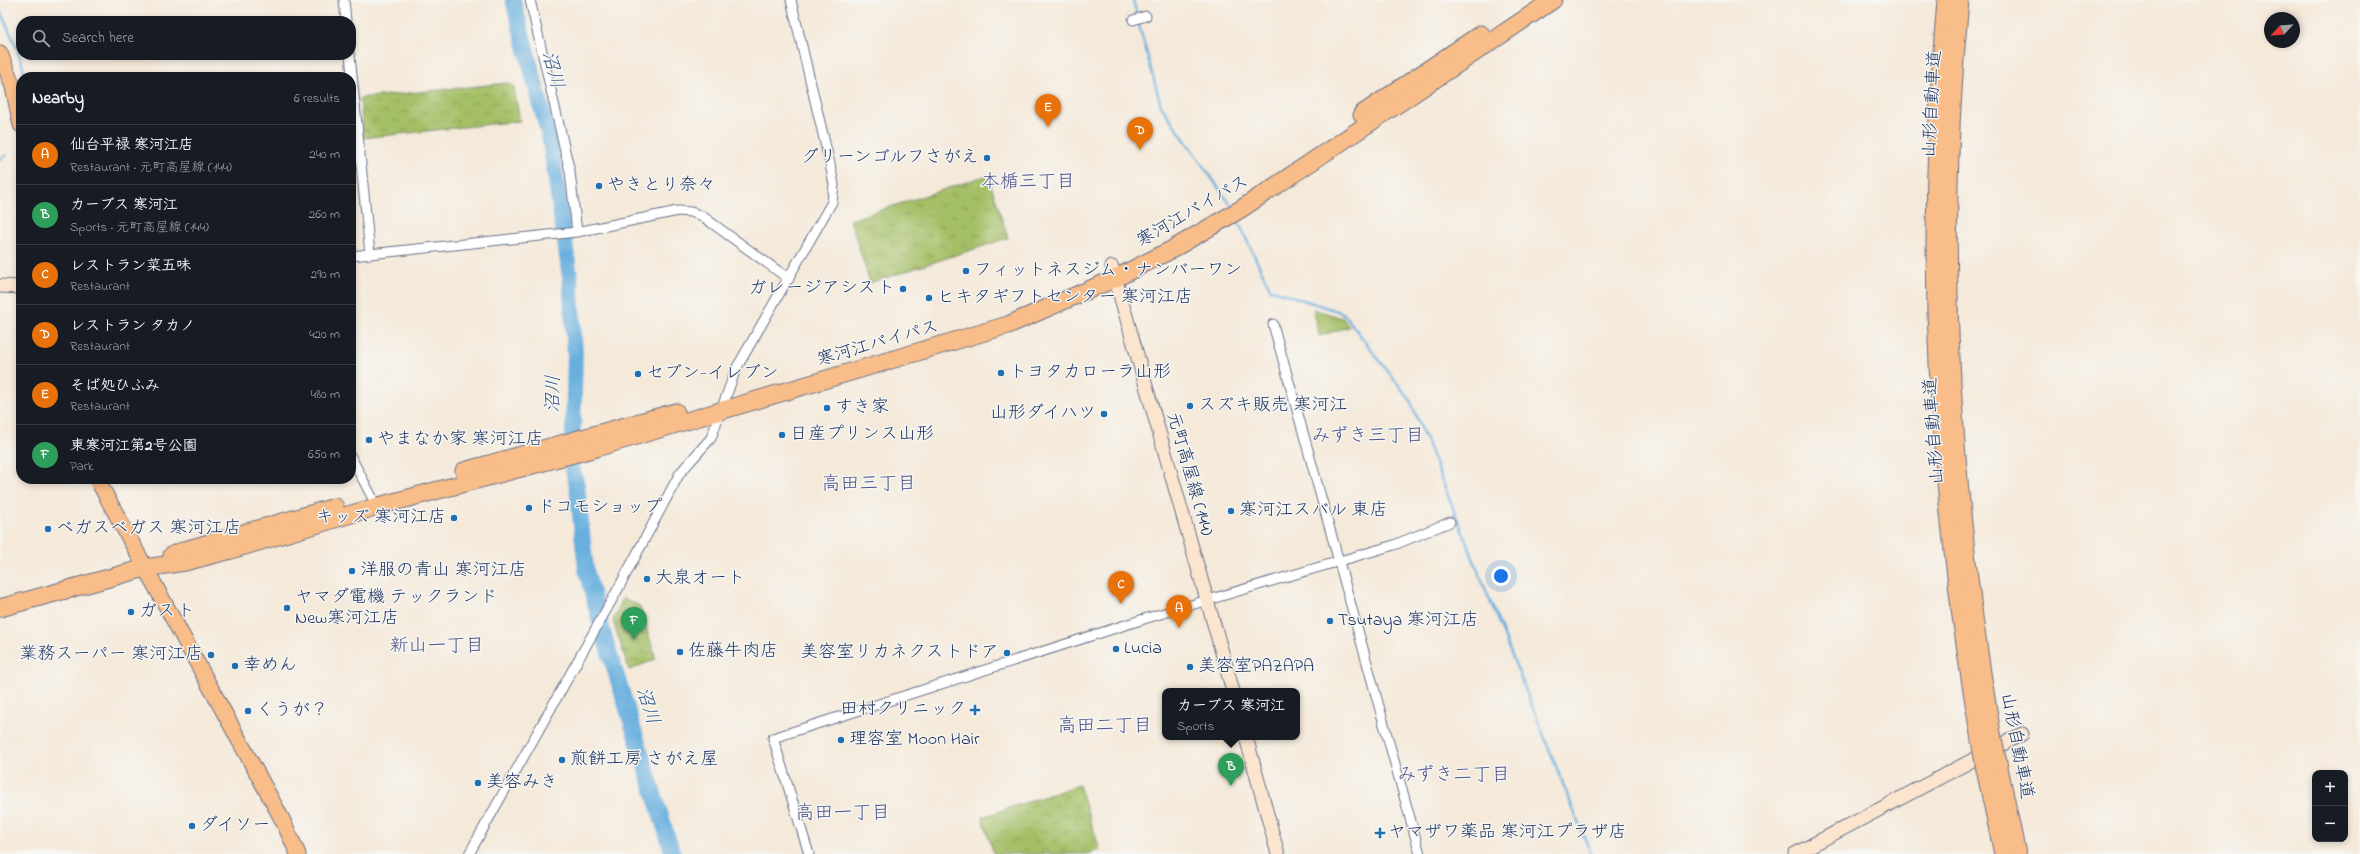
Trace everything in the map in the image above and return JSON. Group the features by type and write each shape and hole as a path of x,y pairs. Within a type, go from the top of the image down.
{"highway":[{"name":"寒河江バイパス","path":"0,608 145,568 185,562 231,550 723,404 1008,325 1114,272 1171,250 1532,0"},
{"name":"寒河江バイパス","path":"1232,208 1553,0"},
{"name":"山形自動車道","path":"1946,0 1936,146 1942,341 1966,560 1978,651 1986,737 2003,854"},
{"name":"山形自動車道","path":"1942,314 1949,146 1960,0"},
{"name":"寒河江バイパス","path":"145,568 185,550 372,497 550,455"},
{"name":"山形自動車道","path":"1991,766 2017,854"}],"main road":[{"path":"0,53 13,88 16,102"},
{"name":"元町高屋線 (144)","path":"1114,272 1232,688"},
{"path":"0,286 16,287"},
{"path":"100,484 282,819 298,854"},
{"path":"1795,854 2022,734"},
{"path":"1247,740 1278,854"}],"street":[{"path":"344,0 346,16"},
{"path":"530,0 570,172 576,232"},
{"path":"469,854 680,474 711,438 736,369 789,280 832,202 834,185 791,0"},
{"path":"1133,20 1146,16"},
{"path":"351,60 352,72"},
{"path":"356,115 370,254"},
{"path":"356,255 576,232 678,211 691,212 702,216 789,280"},
{"path":"1273,324 1420,854"},
{"path":"356,467 372,497"},
{"path":"810,854 773,738 985,669 1206,600 1394,545 1450,522"}],"green space":[{"path":"508,83 514,87 520,121 363,138 360,98"},
{"path":"988,175 1008,238 870,283 850,220"},
{"path":"1313,309 1343,318 1349,327 1319,336"},
{"path":"623,598 640,606 656,659 629,670 613,621"},
{"path":"1079,785 1100,850 1087,854 994,854 982,817"}],"waterway":[{"name":"沼川","path":"513,0 550,140 570,277 575,355 572,467 577,486 586,570 604,636 673,854"},
{"path":"1133,0 1137,16"},
{"path":"0,11 16,46"},
{"path":"1138,21 1161,106 1232,207"},
{"path":"21,60 24,72"},
{"path":"0,159 6,155"},
{"path":"1237,219 1270,289 1343,313 1410,400 1591,854"}],"place":[{"name":"そば処ひふみ","path":"1048,127"},
{"name":"レストラン タカノ","path":"1140,150"},
{"name":"グリーンゴルフさがえ","path":"987,158"},
{"name":"やきとり奈々","path":"599,186"},
{"name":"フィットネスジム・ナンバーワン","path":"966,271"},
{"name":"ガレージアシスト","path":"903,289"},
{"name":"ヒキタギフトセンター 寒河江店","path":"929,298"},
{"name":"トヨタカローラ山形","path":"1001,373"},
{"name":"セブン-イレブン","path":"638,374"},
{"name":"スズキ販売 寒河江","path":"1190,406"},
{"name":"すき家","path":"827,408"},
{"name":"山形ダイハツ","path":"1104,414"},
{"name":"日産プリンス山形","path":"782,435"},
{"name":"やまなか家 寒河江店","path":"369,440"},
{"name":"ドコモショップ","path":"529,508"},
{"name":"寒河江スバル 東店","path":"1231,511"},
{"name":"キッズ 寒河江店","path":"454,518"},
{"name":"ベガスベガス 寒河江店","path":"48,529"},
{"name":"洋服の青山 寒河江店","path":"352,571"},
{"name":"大泉オート","path":"647,579"},
{"name":"レストラン菜五味","path":"1121,604"},
{"name":"ヤマダ電機 テックランド New寒河江店","path":"287,608"},
{"name":"ガスト","path":"131,612"},
{"name":"Tsutaya 寒河江店","path":"1330,621"},
{"name":"仙台平禄 寒河江店","path":"1179,628"},
{"name":"東寒河江第2号公園","path":"634,640"},
{"name":"Lucia","path":"1116,649"},
{"name":"佐藤牛肉店","path":"680,652"},
{"name":"美容室リカネクストドア","path":"1007,653"},
{"name":"業務スーパー 寒河江店","path":"211,655"},
{"name":"幸めん","path":"235,666"},
{"name":"美容室PAZAPA","path":"1190,667"},
{"name":"田村クリニック","path":"975,710"},
{"name":"くうが？","path":"248,711"},
{"name":"理容室 Moon Hair","path":"841,740"},
{"name":"煎餅工房 さがえ屋","path":"562,760"},
{"name":"美容みき","path":"478,783"},
{"name":"カーブス 寒河江","path":"1231,786"},
{"name":"ダイソー","path":"192,826"},
{"name":"ヤマザワ薬品 寒河江プラザ店","path":"1380,833"}],"district":[{"name":"本楯三丁目","path":"1028,182"},
{"name":"みずき三丁目","path":"1368,436"},
{"name":"高田三丁目","path":"869,484"},
{"name":"新山一丁目","path":"437,646"},
{"name":"高田二丁目","path":"1105,726"},
{"name":"みずき二丁目","path":"1454,775"},
{"name":"高田一丁目","path":"843,813"}]}
